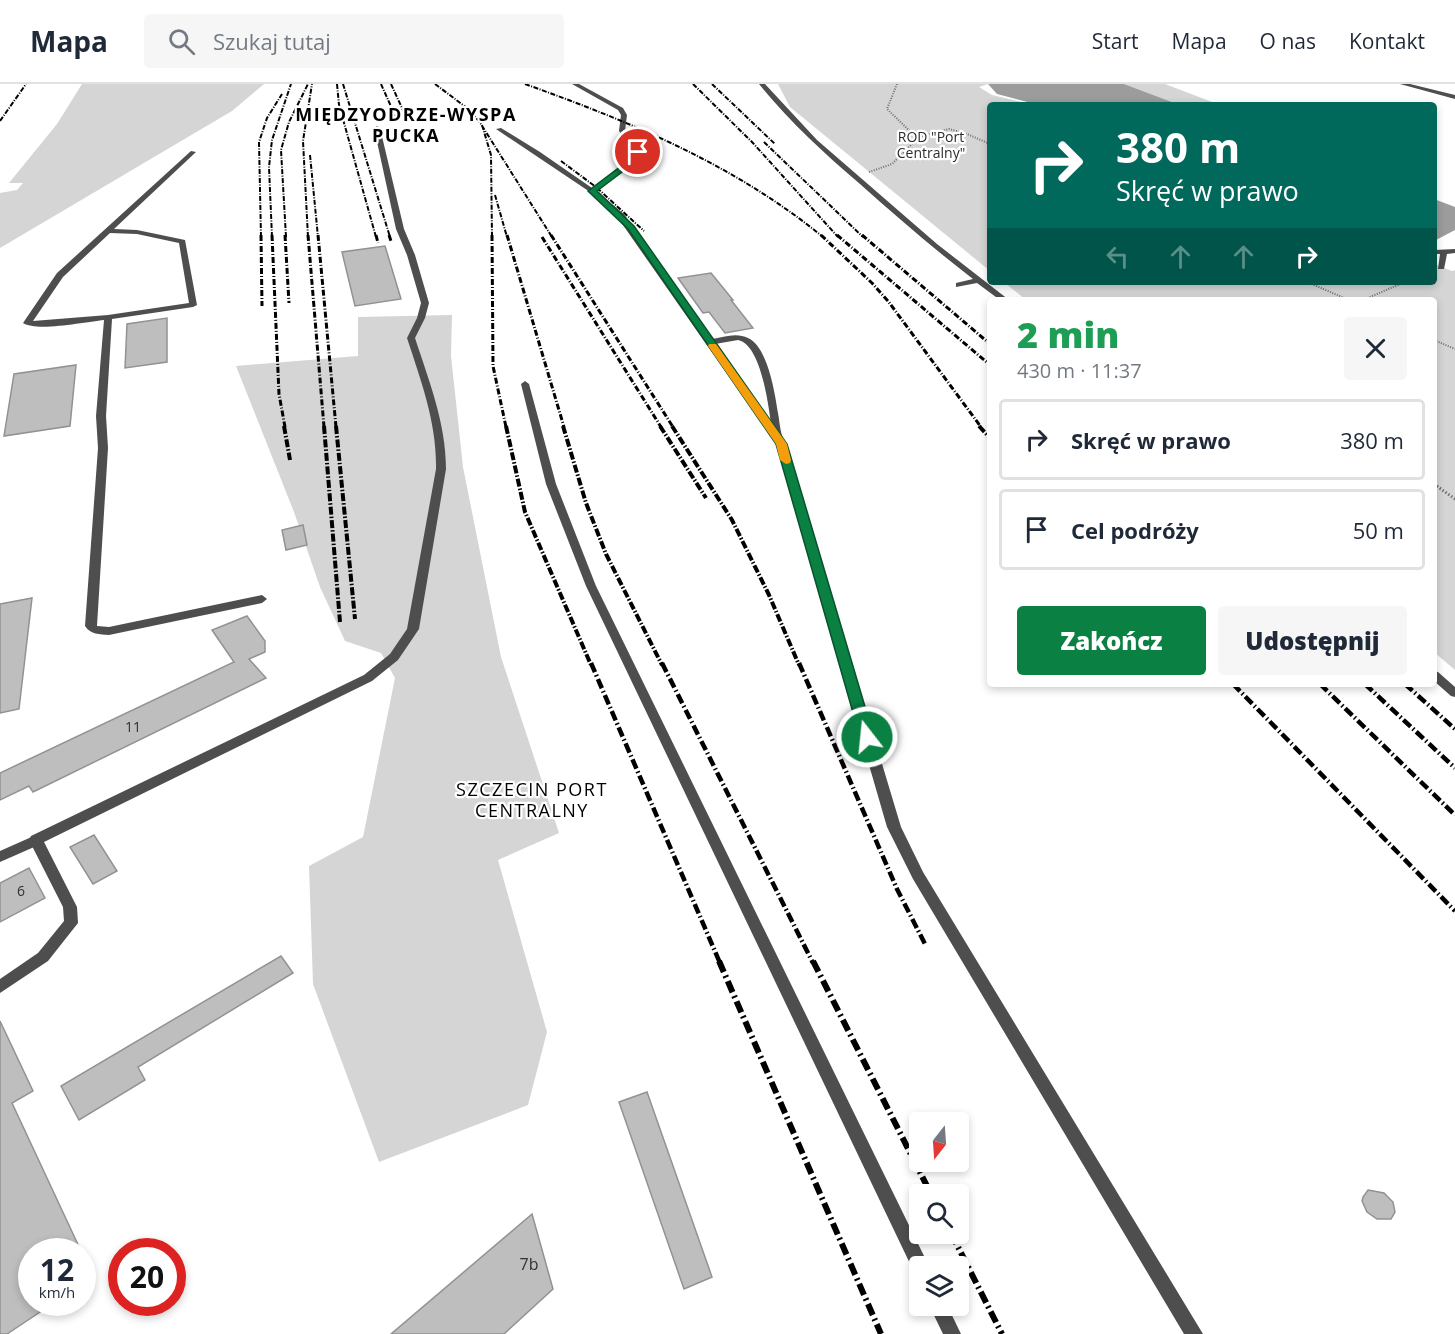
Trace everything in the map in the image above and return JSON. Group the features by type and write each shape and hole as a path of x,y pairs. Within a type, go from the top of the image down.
{"street":[{"path":"576,84 621,109 624,114 622,131 638,150 634,159 592,191"},
{"path":"762,84 815,141 934,246 1001,297"},
{"path":"1403,84 1455,97"},
{"path":"0,857 368,678 390,664 407,642 413,629 442,456 434,409 411,338 422,318 425,303 400,229 377,128"},
{"path":"499,129 592,191 631,228 781,444 894,827 918,875 1194,1334"},
{"path":"108,231 137,232 182,242 193,305 108,317 41,324 27,323 60,275 193,152"},
{"path":"1437,252 1455,251"},
{"path":"1442,267 1444,252"},
{"path":"959,285 979,280"},
{"path":"108,317 101,416 104,448 91,626 94,630 109,631 262,599"},
{"path":"710,342 737,338 748,340 755,348 775,418 777,439"},
{"path":"525,384 551,484 591,586 915,1256"},
{"path":"1437,678 1455,693"},
{"path":"0,987 43,957 71,923 70,907 36,840"},
{"path":"943,1316 952,1334"}],"path":[{"path":"897,84 887,108 894,118 919,137"},
{"path":"870,172 892,164 919,137 943,128 960,131 987,143"},
{"path":"1314,285 1342,297"},
{"path":"1370,297 1398,285"},
{"path":"1437,341 1455,349"},
{"path":"1437,486 1455,499"}],"green space":[{"path":"82,84 264,84 232,111 0,248 0,193 17,190 23,183 9,183 57,124"},
{"name":"ROD \"Port Centralny\"","path":"778,84 988,84 979,87 992,95 1021,102 987,102 987,269 790,107"},
{"path":"1124,84 1165,84 1212,102 1172,102"},
{"path":"1437,265 1455,270 1455,670 1437,655 1437,297 1022,297 1008,285 1437,285"},
{"path":"452,315 451,356 463,467 501,657 559,833 498,860 547,1032 528,1105 379,1162 313,984 309,866 363,837 395,678 381,653 345,641 320,587 294,512 236,366 358,356 358,317"}],"shaded area":[{"path":"988,84 1124,84 1172,102 1028,102 997,94"},
{"path":"1437,200 1455,207 1455,230 1437,239"}],"building":[{"path":"385,246 401,299 355,306 342,252"},
{"path":"711,273 753,328 725,333 709,312 703,313 678,278"},
{"path":"167,318 167,362 125,368 127,324"},
{"path":"76,365 70,426 4,436 14,374"},
{"path":"303,525 307,545 286,550 282,530"},
{"path":"32,598 19,709 0,713 0,604"},
{"path":"247,616 265,641 265,652 249,659 266,678 33,792 29,786 0,800 0,773 234,662 212,630"},
{"path":"94,835 117,871 93,884 70,847"},
{"path":"29,868 45,898 0,922 0,883"},
{"path":"281,956 293,973 138,1067 145,1080 79,1120 61,1086"},
{"path":"0,1021 33,1091 12,1103 75,1238 18,1238 18,1316 34,1316 7,1334 0,1334"},
{"path":"647,1092 712,1277 684,1289 619,1102"},
{"path":"1368,1190 1384,1193 1393,1202 1395,1212 1391,1219 1377,1219 1367,1212 1362,1201"},
{"path":"532,1214 553,1289 504,1334 391,1334"}],"railway":[{"path":"0,121 26,84"},
{"path":"272,237 269,167 272,140 291,84"},
{"path":"286,237 281,150 289,122 308,84"},
{"path":"308,237 303,141 312,84"},
{"path":"337,84 339,105 376,237"},
{"path":"343,84 390,237"},
{"path":"381,84 397,120"},
{"path":"391,84 407,119"},
{"path":"435,84 467,108 482,126"},
{"path":"525,84 604,114 681,148 754,188 823,237"},
{"path":"693,84 752,142 838,237"},
{"path":"712,84 775,144"},
{"path":"261,237 259,142 267,118 282,94"},
{"path":"482,126 552,237"},
{"path":"482,126 491,155 492,237"},
{"path":"764,142 863,237"},
{"path":"310,155 318,237"},
{"path":"561,161 596,187 644,231"},
{"path":"495,195 507,237"},
{"path":"261,235 262,306"},
{"path":"272,235 279,394 285,427"},
{"path":"285,235 289,303"},
{"path":"308,235 324,427"},
{"path":"318,235 336,427"},
{"path":"376,235 378,243"},
{"path":"389,235 391,241"},
{"path":"492,235 493,366 506,427"},
{"path":"507,235 564,427"},
{"path":"551,235 673,427"},
{"path":"821,235 888,301 981,427"},
{"path":"837,235 987,362"},
{"path":"862,235 987,341"},
{"path":"542,237 661,427"},
{"path":"284,426 290,460"},
{"path":"324,426 340,622"},
{"path":"336,426 355,619"},
{"path":"506,426 525,512 591,665"},
{"path":"563,426 586,503 606,554 662,665"},
{"path":"660,426 706,498"},
{"path":"672,426 732,520 769,595 799,665"},
{"path":"979,426 987,435"},
{"path":"591,663 720,963"},
{"path":"662,663 813,963"},
{"path":"799,663 897,889 926,946"},
{"path":"1236,687 1455,911"},
{"path":"1323,687 1455,815"},
{"path":"1368,687 1455,768"},
{"path":"1408,687 1455,729"},
{"path":"719,961 881,1334"},
{"path":"813,961 926,1184"},
{"path":"957,1244 1002,1334"}],"slow traffic":[{"path":"713,346 781,444 786,460"}],"district":[{"name":"MIĘDZYODRZE-WYSPA PUCKA","path":"406,124"},
{"name":"SZCZECIN PORT CENTRALNY","path":"532,799"}],"route":[{"path":"638,152 631,162 592,191 621,216 631,228 781,444 867,737"}]}
